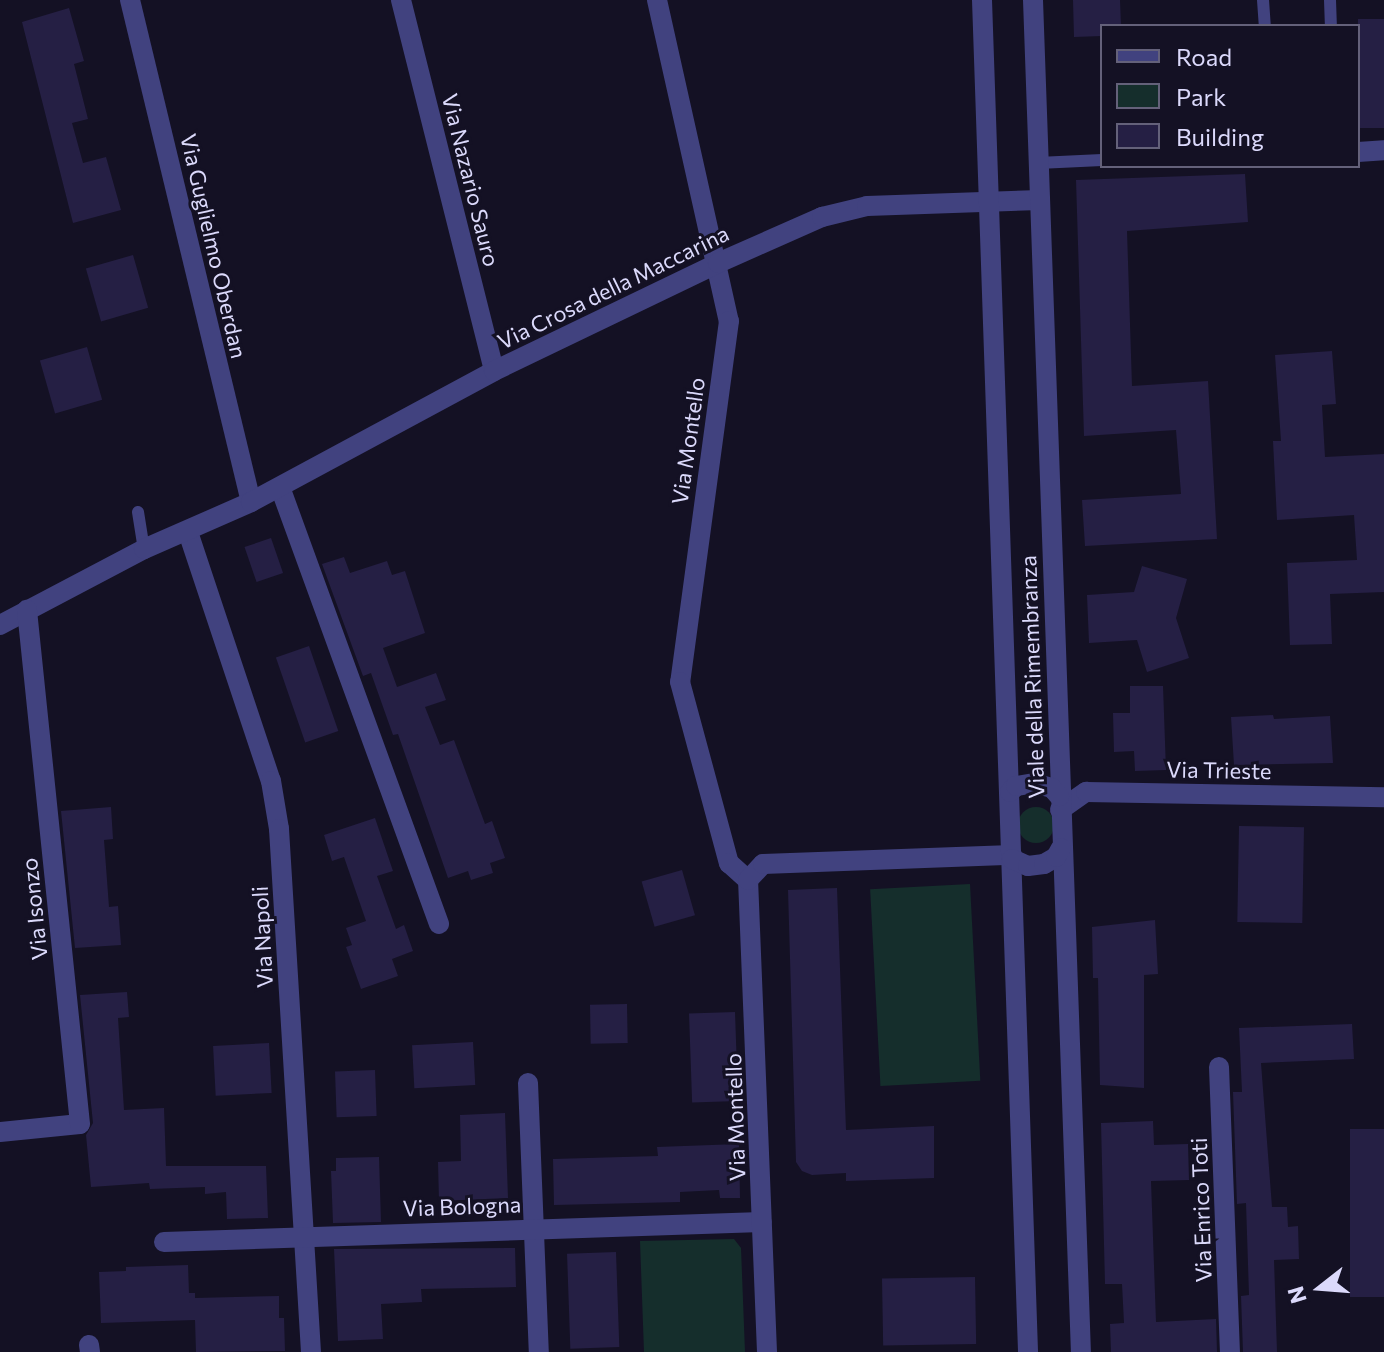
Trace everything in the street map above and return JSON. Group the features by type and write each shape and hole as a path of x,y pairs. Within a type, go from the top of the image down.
{"street":[{"name":"Via Guglielmo Oberdan","path":"130,0 251,502"},
{"name":"Via Nazario Sauro","path":"401,0 494,371"},
{"name":"Via Montello","path":"657,0 729,321 680,682 729,863 748,880 767,1352"},
{"name":"Viale della Rimembranza","path":"982,0 1028,1352"},
{"name":"Viale della Rimembranza","path":"1033,0 1081,1352"},
{"path":"1360,152 1384,150"},
{"name":"Via Crosa della Maccarina","path":"3,624 144,549 251,502 494,371 718,263 843,210 1040,200"},
{"path":"280,487 439,924"},
{"name":"Via Napoli","path":"188,532 271,781 279,829 311,1352"},
{"path":"0,602 3,624"},
{"name":"Via Isonzo","path":"0,1132 80,1124 27,610"},
{"path":"1010,792 1016,786 1034,783 1052,788 1060,803"},
{"name":"Via Trieste","path":"1060,803 1086,792 1384,797"},
{"path":"748,880 763,864 1012,857 1028,866 1044,864 1056,857 1061,848"},
{"name":"Via Enrico Toti","path":"1219,1067 1230,1352"},
{"path":"528,1083 539,1352"},
{"name":"Via Bologna","path":"164,1242 534,1227 762,1222"}],"lane":[{"path":"1263,0 1265,24"},
{"path":"1330,0 1331,24"},
{"path":"1038,163 1100,160"},
{"path":"138,512 144,549"}],"green space":[{"path":"1036,807 1049,812 1054,825 1049,838 1036,843 1023,838 1018,825 1023,812"},
{"path":"970,884 980,1081 880,1086 870,889"},
{"path":"734,1239 741,1248 745,1352 644,1352 640,1241"}],"building":[{"path":"1073,0 1120,0 1121,24 1100,24 1100,36 1074,37"},
{"path":"69,8 84,61 74,64 88,119 72,123 83,163 106,157 121,210 73,223 22,22"},
{"path":"1358,19 1384,19 1384,128 1360,128"},
{"path":"1245,174 1248,222 1127,231 1132,386 1208,381 1217,539 1085,546 1082,500 1181,494 1176,430 1084,436 1076,180"},
{"path":"133,255 148,308 101,321 86,269"},
{"path":"87,347 102,400 55,413 40,361"},
{"path":"1332,351 1336,404 1322,405 1325,457 1384,454 1384,592 1330,594 1332,644 1290,645 1287,563 1357,560 1354,515 1277,520 1273,441 1281,441 1275,355"},
{"path":"271,538 283,573 257,582 245,547"},
{"path":"344,557 350,573 387,561 392,575 405,571 425,633 383,648 397,687 436,673 446,700 425,707 440,745 454,740 485,824 492,821 505,858 490,863 493,873 471,880 468,871 448,878 398,734 393,735 371,673 363,676 322,564"},
{"path":"1142,566 1187,579 1176,618 1189,658 1147,672 1137,640 1089,643 1087,595 1134,592"},
{"path":"309,646 338,731 305,742 276,657"},
{"path":"1130,686 1163,686 1166,770 1135,771 1134,751 1114,752 1113,713 1130,713"},
{"path":"1273,715 1274,719 1330,716 1333,763 1234,765 1231,717"},
{"path":"111,807 113,839 104,840 109,907 118,906 121,945 75,948 61,811"},
{"path":"375,818 393,871 377,876 396,929 404,925 413,951 392,959 398,976 361,989 346,947 352,945 346,928 366,921 344,857 332,861 324,835"},
{"path":"1239,826 1304,827 1302,923 1237,922"},
{"path":"682,870 695,915 655,927 642,882"},
{"path":"837,888 846,1130 934,1126 934,1178 846,1181 846,1173 812,1175 802,1171 796,1162 788,890"},
{"path":"1155,920 1158,974 1144,975 1144,1088 1100,1085 1098,978 1093,978 1092,927"},
{"path":"127,992 129,1017 118,1018 124,1110 164,1108 166,1166 266,1166 268,1218 227,1219 226,1192 205,1194 205,1187 150,1189 149,1183 91,1187 86,1135 93,1123 80,995"},
{"path":"627,1004 628,1043 591,1044 590,1005"},
{"path":"735,1012 738,1101 692,1103 689,1014"},
{"path":"1352,1024 1354,1059 1261,1063 1272,1207 1287,1207 1288,1227 1298,1226 1299,1259 1274,1260 1277,1352 1243,1352 1241,1296 1249,1295 1246,1203 1237,1204 1233,1092 1242,1092 1239,1028"},
{"path":"473,1042 475,1085 414,1088 412,1045"},
{"path":"269,1043 272,1093 216,1096 213,1046"},
{"path":"375,1070 377,1116 337,1117 335,1071"},
{"path":"505,1113 508,1198 439,1201 438,1162 461,1161 460,1115"},
{"path":"1153,1121 1154,1145 1188,1144 1189,1180 1151,1181 1156,1322 1216,1319 1217,1352 1111,1352 1110,1324 1124,1323 1122,1284 1105,1284 1101,1123"},
{"path":"1350,1129 1384,1129 1384,1297 1350,1297"},
{"path":"739,1144 740,1198 720,1198 719,1190 680,1192 680,1202 554,1205 553,1159 658,1156 657,1147"},
{"path":"379,1157 381,1222 333,1223 331,1171 336,1171 336,1158"},
{"path":"515,1248 516,1287 421,1289 422,1302 381,1304 383,1339 338,1341 334,1249"},
{"path":"616,1252 619,1347 570,1349 567,1254"},
{"path":"188,1265 189,1293 195,1293 195,1298 279,1296 279,1318 284,1318 285,1351 196,1352 195,1320 101,1323 99,1272 126,1271 126,1267"},
{"path":"975,1277 976,1344 883,1346 882,1279"}]}
